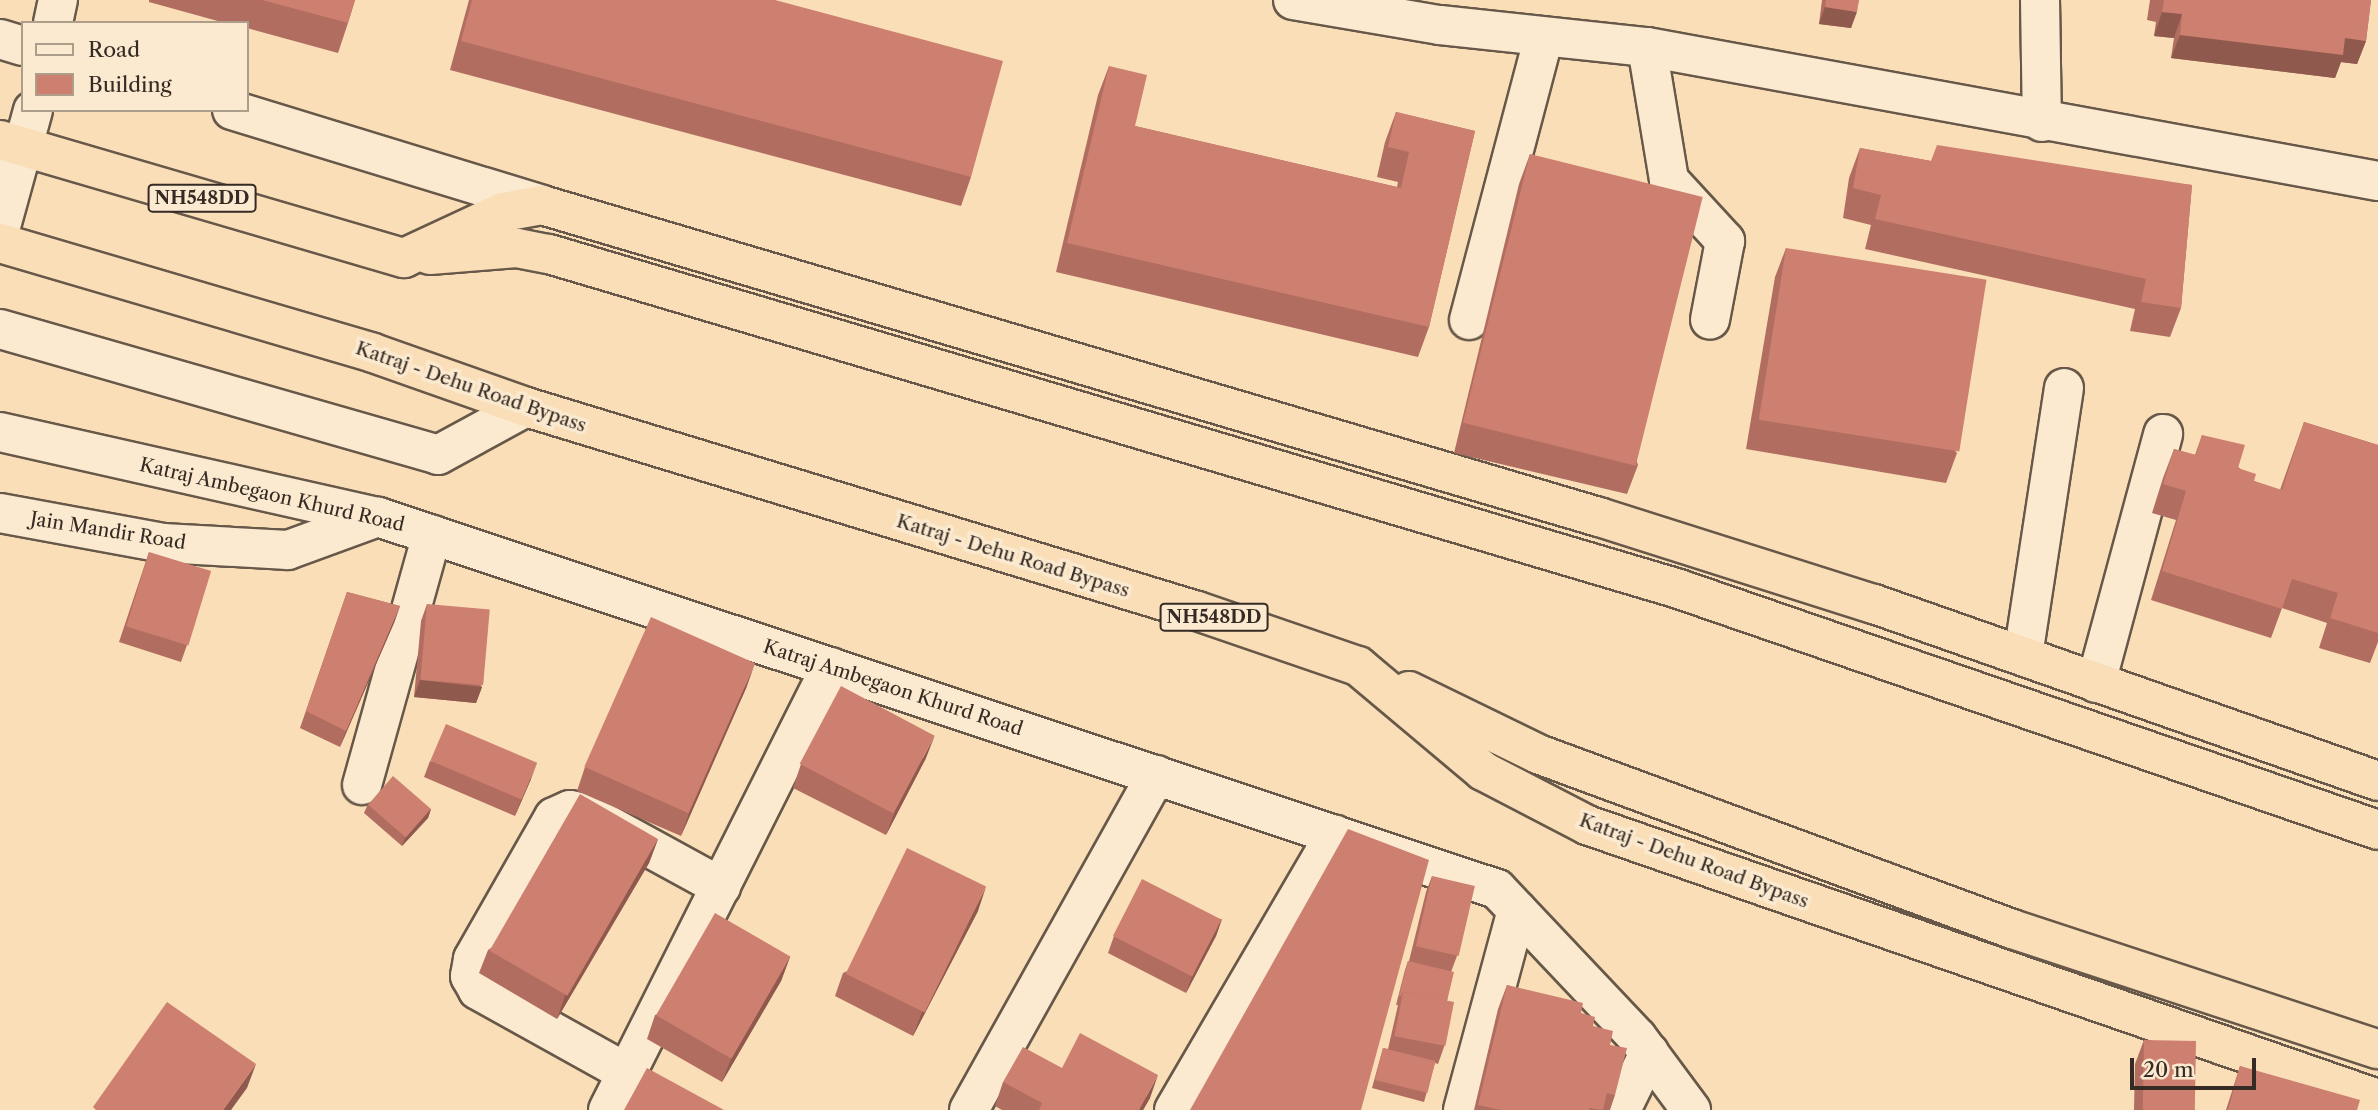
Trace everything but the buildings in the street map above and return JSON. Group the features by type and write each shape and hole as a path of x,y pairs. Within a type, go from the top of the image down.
{"highway":[{"name":"NH548DD","path":"12,143 404,258"},
{"path":"404,258 503,212 542,205 1599,517 2023,656 2378,781"},
{"name":"Katraj - Dehu Road Bypass","path":"0,243 373,353 526,407 1197,611 1358,666 1483,771 1587,825 2378,1099"},
{"path":"404,258 517,248 549,254 1679,589 2378,830"},
{"path":"1358,666 1538,754 2012,929 2378,1049"}],"street":[{"path":"53,21 58,0"},
{"path":"1293,0 1440,25 1647,47 2042,122 2378,181"},
{"path":"2040,0 2042,122"},
{"path":"1469,320 1544,37"},
{"path":"0,39 21,45"},
{"path":"1647,47 1669,180 1725,241 1710,320"},
{"path":"0,230 12,143 32,112"},
{"path":"239,112 542,205"},
{"path":"0,329 438,455 526,407"},
{"path":"2023,656 2064,388"},
{"name":"Katraj Ambegaon Khurd Road","path":"0,432 378,517 1497,889 1649,1054 1691,1110"},
{"path":"2096,683 2163,434"},
{"name":"Jain Mandir Road","path":"0,513 163,542 288,550 378,517"},
{"path":"362,785 432,535"},
{"path":"608,1110 831,667"},
{"path":"969,1110 1156,775"},
{"path":"627,1073 478,990 470,976 473,959 554,817 570,810 586,813 721,887"},
{"path":"1174,1110 1335,835"},
{"path":"1463,1110 1517,910"},
{"path":"1621,1110 1649,1054"}]}
